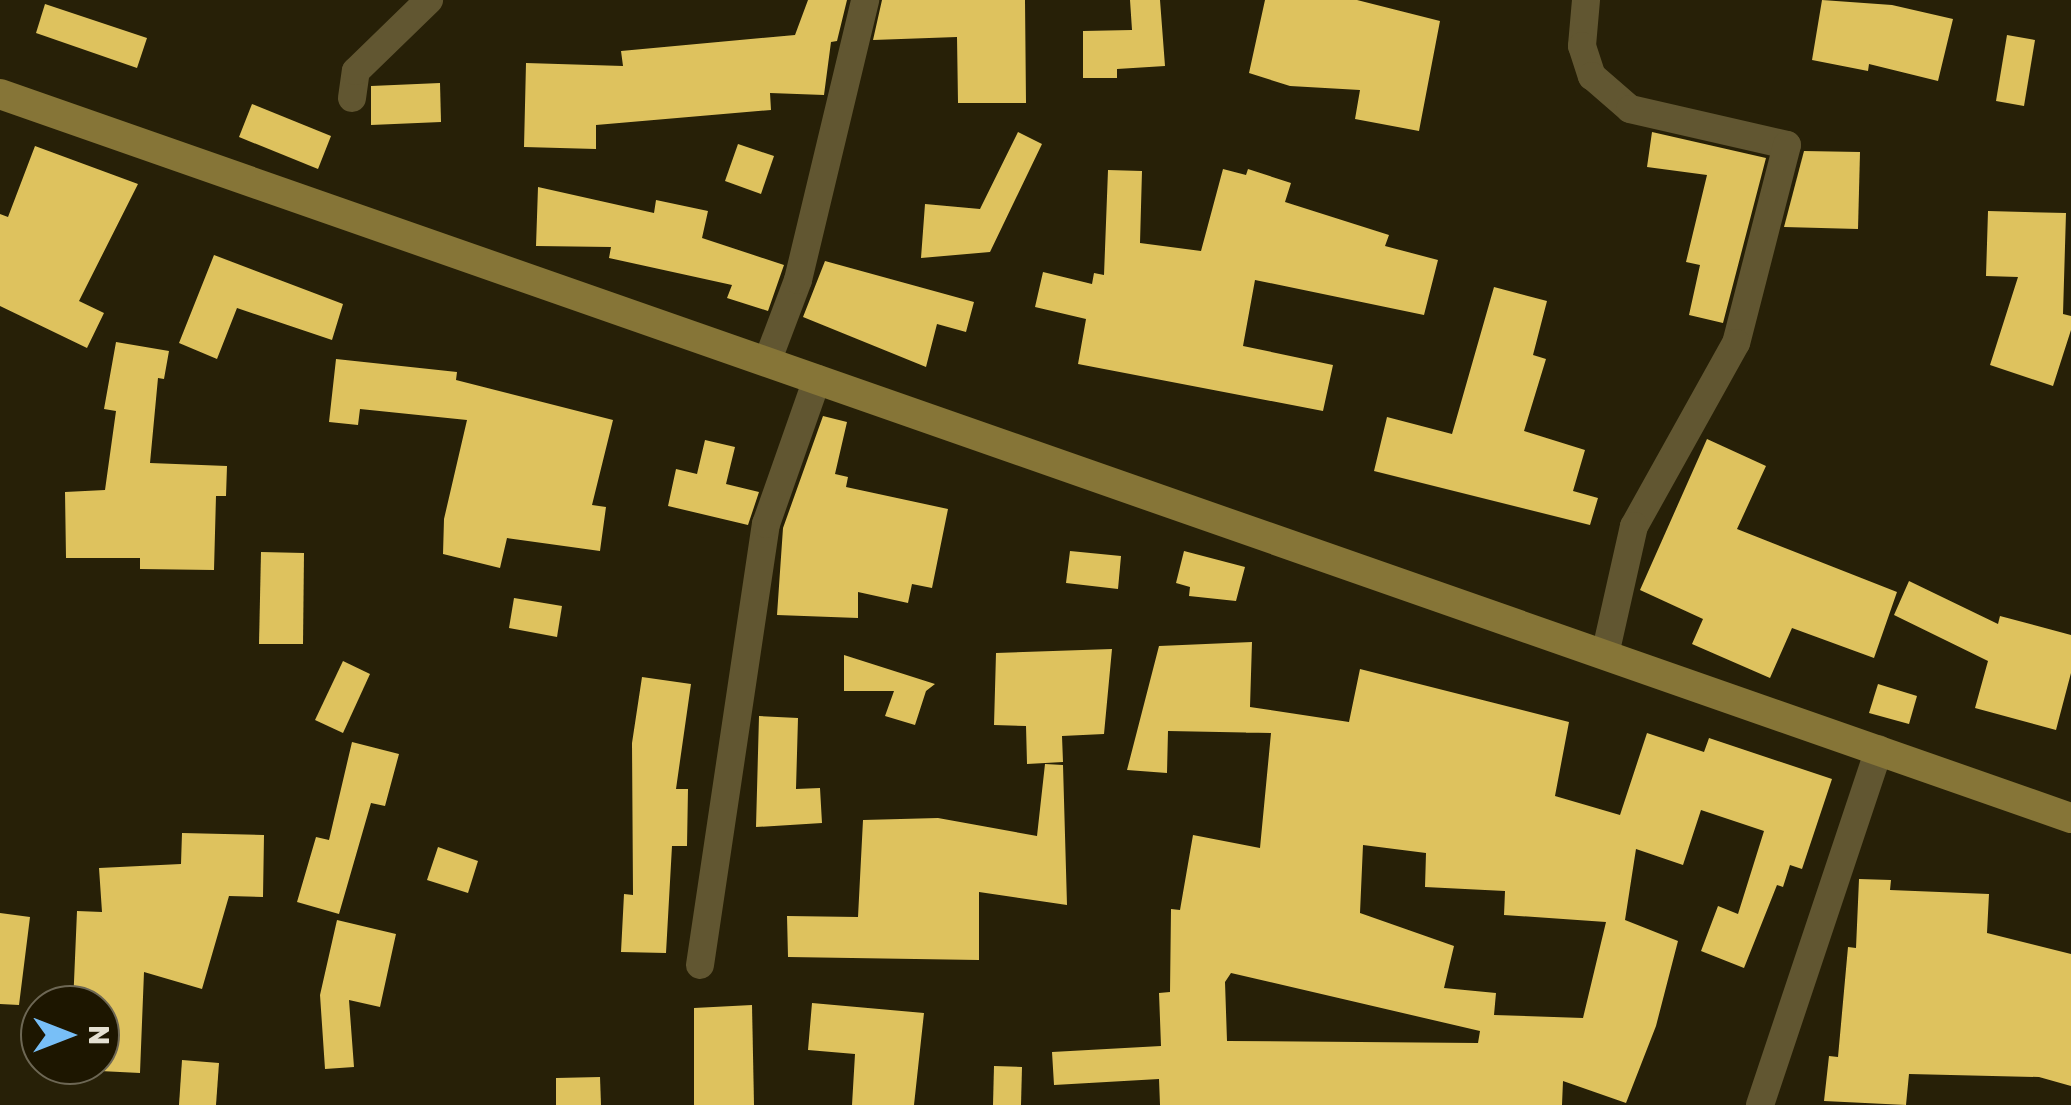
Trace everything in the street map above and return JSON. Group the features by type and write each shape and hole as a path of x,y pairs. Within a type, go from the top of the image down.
{"street":[{"path":"352,98 356,71 429,0"},
{"path":"767,362 798,280 866,0"},
{"path":"1586,0 1582,46 1592,76 1630,109 1787,145 1736,343 1634,526 1605,655"},
{"path":"0,94 2071,818"},
{"path":"700,965 766,524 817,379"},
{"path":"1760,1105 1879,749"}],"building":[{"path":"808,0 847,0 837,41 831,42 824,95 770,93 771,110 596,125 596,149 524,147 526,63 623,66 621,51 795,35"},
{"path":"882,0 1025,0 1026,103 958,103 957,37 873,40"},
{"path":"1130,0 1160,0 1165,66 1117,69 1117,78 1083,78 1083,31 1132,30"},
{"path":"1265,0 1357,0 1440,21 1419,131 1355,119 1360,90 1290,86 1249,73"},
{"path":"1822,0 1892,5 1953,19 1938,81 1869,64 1868,71 1812,60"},
{"path":"45,4 147,38 137,68 36,33"},
{"path":"2007,35 2035,40 2024,106 1996,101"},
{"path":"440,83 441,122 371,125 371,86"},
{"path":"252,104 331,136 318,169 239,137"},
{"path":"1018,132 1042,144 990,252 921,258 925,204 980,209"},
{"path":"1652,132 1766,158 1723,323 1689,315 1700,265 1686,262 1707,175 1647,167"},
{"path":"738,144 774,156 761,194 725,181"},
{"path":"35,146 138,184 79,301 104,313 87,348 0,306 0,214 8,217"},
{"path":"1804,151 1860,152 1858,229 1784,227"},
{"path":"1223,169 1246,175 1248,169 1291,183 1285,202 1389,235 1385,246 1438,260 1424,315 1255,280 1243,346 1333,365 1323,411 1078,364 1086,319 1035,307 1043,272 1092,284 1094,273 1104,275 1108,170 1142,171 1140,243 1201,251"},
{"path":"538,187 654,213 656,200 708,211 702,238 784,265 768,311 727,298 732,285 609,258 611,247 536,246"},
{"path":"1988,211 2066,213 2063,314 2071,316 2071,330 2053,386 1990,365 2018,277 1986,276"},
{"path":"214,255 343,304 332,340 237,308 217,359 179,343"},
{"path":"825,261 974,302 966,332 937,324 926,367 803,317"},
{"path":"1494,287 1547,301 1533,355 1546,359 1524,431 1585,450 1573,491 1598,498 1590,525 1374,471 1387,417 1452,434"},
{"path":"116,342 169,351 164,379 158,378 150,463 227,466 226,496 216,496 214,570 140,569 140,558 66,558 65,492 105,490 116,411 104,409"},
{"path":"336,359 457,372 456,380 613,420 592,505 606,507 600,551 507,538 500,568 443,554 444,519 467,420 360,409 358,425 329,422"},
{"path":"823,416 847,422 835,474 848,477 846,487 948,509 932,588 912,584 908,603 858,592 858,618 777,615 783,528"},
{"path":"1707,439 1766,466 1737,529 1897,592 1874,658 1792,628 1770,678 1692,644 1703,619 1640,590"},
{"path":"705,440 735,447 726,484 759,492 748,525 668,506 676,469 697,474"},
{"path":"1070,551 1121,556 1118,589 1066,583"},
{"path":"1184,551 1245,567 1236,601 1189,596 1190,587 1176,583"},
{"path":"261,552 304,553 303,644 259,644"},
{"path":"1909,581 1998,624 2000,616 2071,635 2071,673 2056,730 1975,708 1988,661 1894,615"},
{"path":"514,598 562,606 557,637 509,628"},
{"path":"1252,642 1250,707 1349,722 1360,669 1569,722 1555,796 1620,815 1647,733 1704,752 1709,738 1832,779 1802,869 1790,865 1783,887 1777,885 1744,968 1701,951 1718,906 1738,914 1764,831 1701,810 1683,865 1636,849 1625,920 1678,941 1656,1026 1626,1103 1563,1081 1562,1105 1160,1105 1159,1079 1054,1085 1052,1052 1161,1046 1159,993 1170,992 1171,909 1180,910 1193,835 1260,848 1271,733 1168,731 1167,773 1127,770 1159,646","holes":["1363,845 1426,853 1425,887 1505,891 1504,915 1606,922 1583,1018 1494,1015 1496,993 1444,988 1454,946 1360,913","1231,973 1480,1031 1478,1043 1227,1041 1225,982"]},
{"path":"1112,649 1104,734 1062,736 1063,762 1027,764 1026,726 994,725 996,653"},
{"path":"844,655 935,684 926,691 915,725 885,716 894,691 844,691"},
{"path":"343,661 370,674 343,733 315,720"},
{"path":"642,677 691,684 676,789 688,789 687,846 672,846 666,953 621,952 624,894 633,895 632,743"},
{"path":"1878,684 1917,696 1909,724 1869,713"},
{"path":"759,716 798,718 796,789 820,788 822,823 756,827"},
{"path":"352,742 399,754 385,806 371,803 339,914 297,902 316,837 329,840"},
{"path":"1045,764 1063,765 1067,905 979,892 979,960 788,957 787,916 858,917 863,820 938,818 1037,836"},
{"path":"182,833 264,835 263,897 229,896 202,989 144,972 140,1073 120,1072 120,985 74,985 77,911 102,912 99,868 181,864"},
{"path":"438,847 478,861 468,893 427,880"},
{"path":"1859,879 1891,880 1890,890 1989,894 1987,933 2071,954 2071,1086 2039,1077 1909,1074 1906,1105 1824,1101 1829,1056 1838,1057 1848,947 1856,948"},
{"path":"0,913 30,917 19,1005 0,1004"},
{"path":"337,920 396,934 380,1007 349,1000 354,1067 325,1069 320,995"},
{"path":"812,1003 924,1013 914,1105 852,1105 855,1054 808,1050"},
{"path":"752,1005 754,1105 694,1105 694,1008"},
{"path":"182,1060 219,1063 216,1105 179,1105"},
{"path":"994,1066 1022,1067 1021,1105 993,1105"},
{"path":"600,1077 601,1105 556,1105 556,1078"}]}
